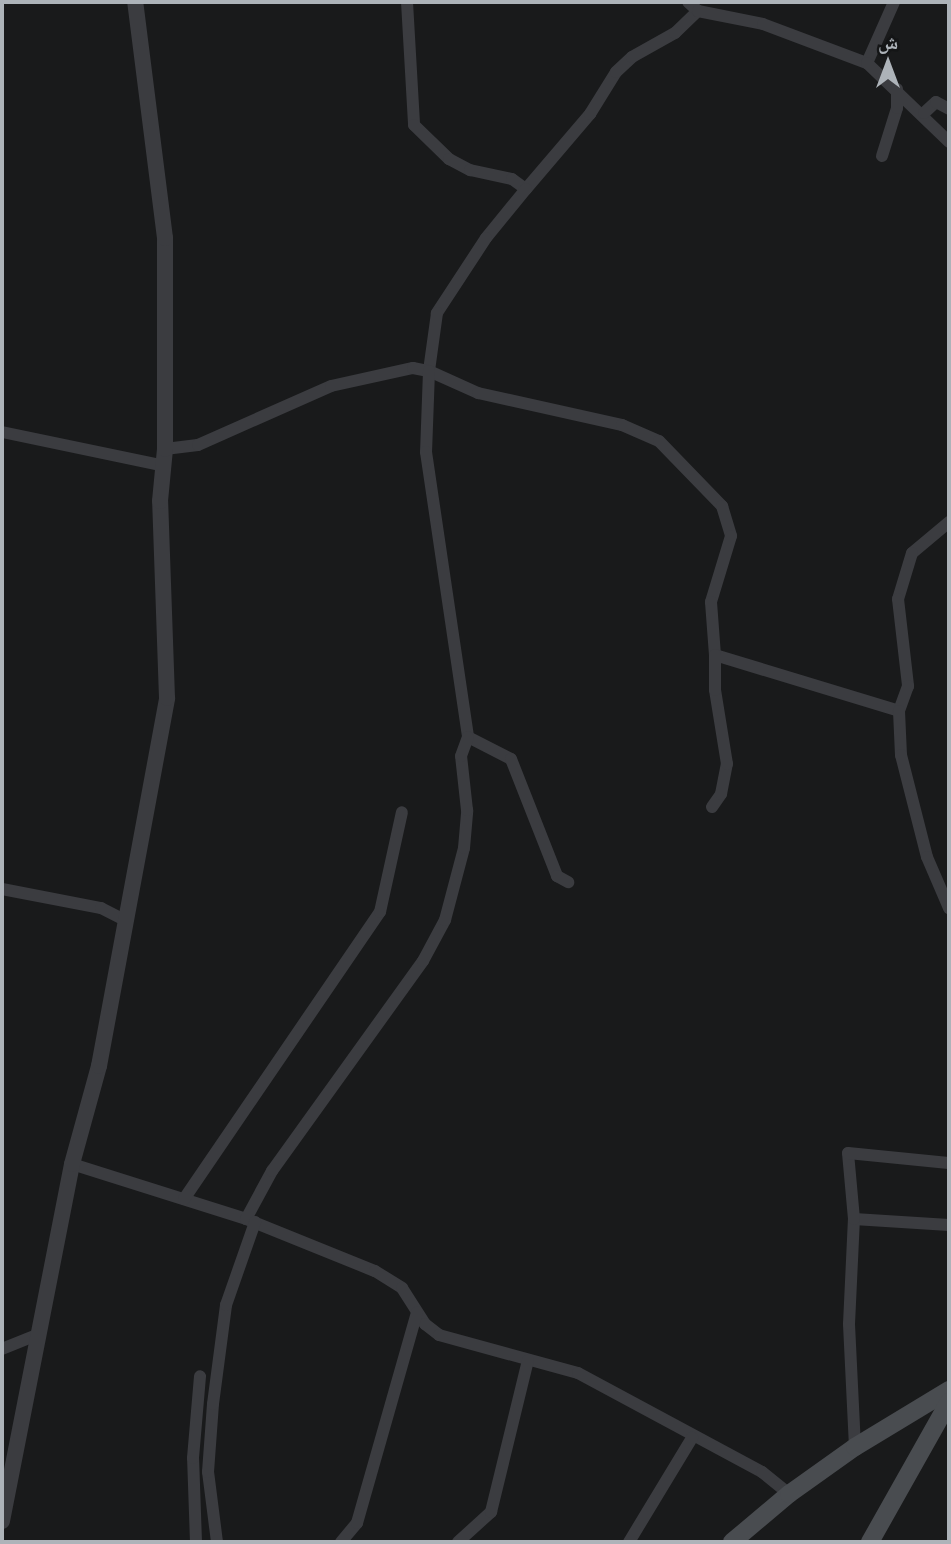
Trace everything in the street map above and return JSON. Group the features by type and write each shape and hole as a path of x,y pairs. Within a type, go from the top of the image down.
{"main road":[{"path":"732,1542 789,1494 855,1447 949,1390"},
{"path":"870,1542 949,1402"}],"street":[{"path":"2,1521 72,1164 99,1066 167,698 160,465 165,449 165,238 135,2"},
{"path":"407,2 414,125 437,142 449,159 470,170 512,179 526,189"},
{"path":"688,2 698,11 763,24 867,63 924,113 949,142"},
{"path":"867,63 894,2"},
{"path":"217,1542 208,1472 214,1404 226,1305 251,1221 272,1171 423,961 445,920 464,848 467,810 461,756 468,737 426,452 429,371 437,313 486,238 590,114 616,72 632,57 675,33 698,11"},
{"path":"882,156 897,108 897,89"},
{"path":"924,113 936,102 949,109"},
{"path":"165,449 198,445 331,386 413,368 429,371 478,393 549,406 643,432 692,472 722,506 731,536 711,602 715,691 727,765 721,794 712,807"},
{"path":"2,432 160,465"},
{"path":"949,522 912,553 903,573 899,634 908,686 899,711 901,755 927,857 949,908"},
{"path":"715,654 899,711"},
{"path":"468,737 511,759 557,876 568,882"},
{"path":"184,1199 380,912 402,812"},
{"path":"2,889 102,908 125,920"},
{"path":"855,1447 849,1324 854,1219 848,1153 949,1163"},
{"path":"72,1164 251,1221 375,1271 402,1288 417,1312 439,1335 579,1373 692,1438 762,1472 789,1494"},
{"path":"854,1219 949,1225"},
{"path":"341,1542 357,1523 417,1312"},
{"path":"2,1349 37,1335"},
{"path":"458,1542 491,1513 528,1360"},
{"path":"196,1542 192,1458 200,1376"},
{"path":"629,1542 692,1438"}]}
